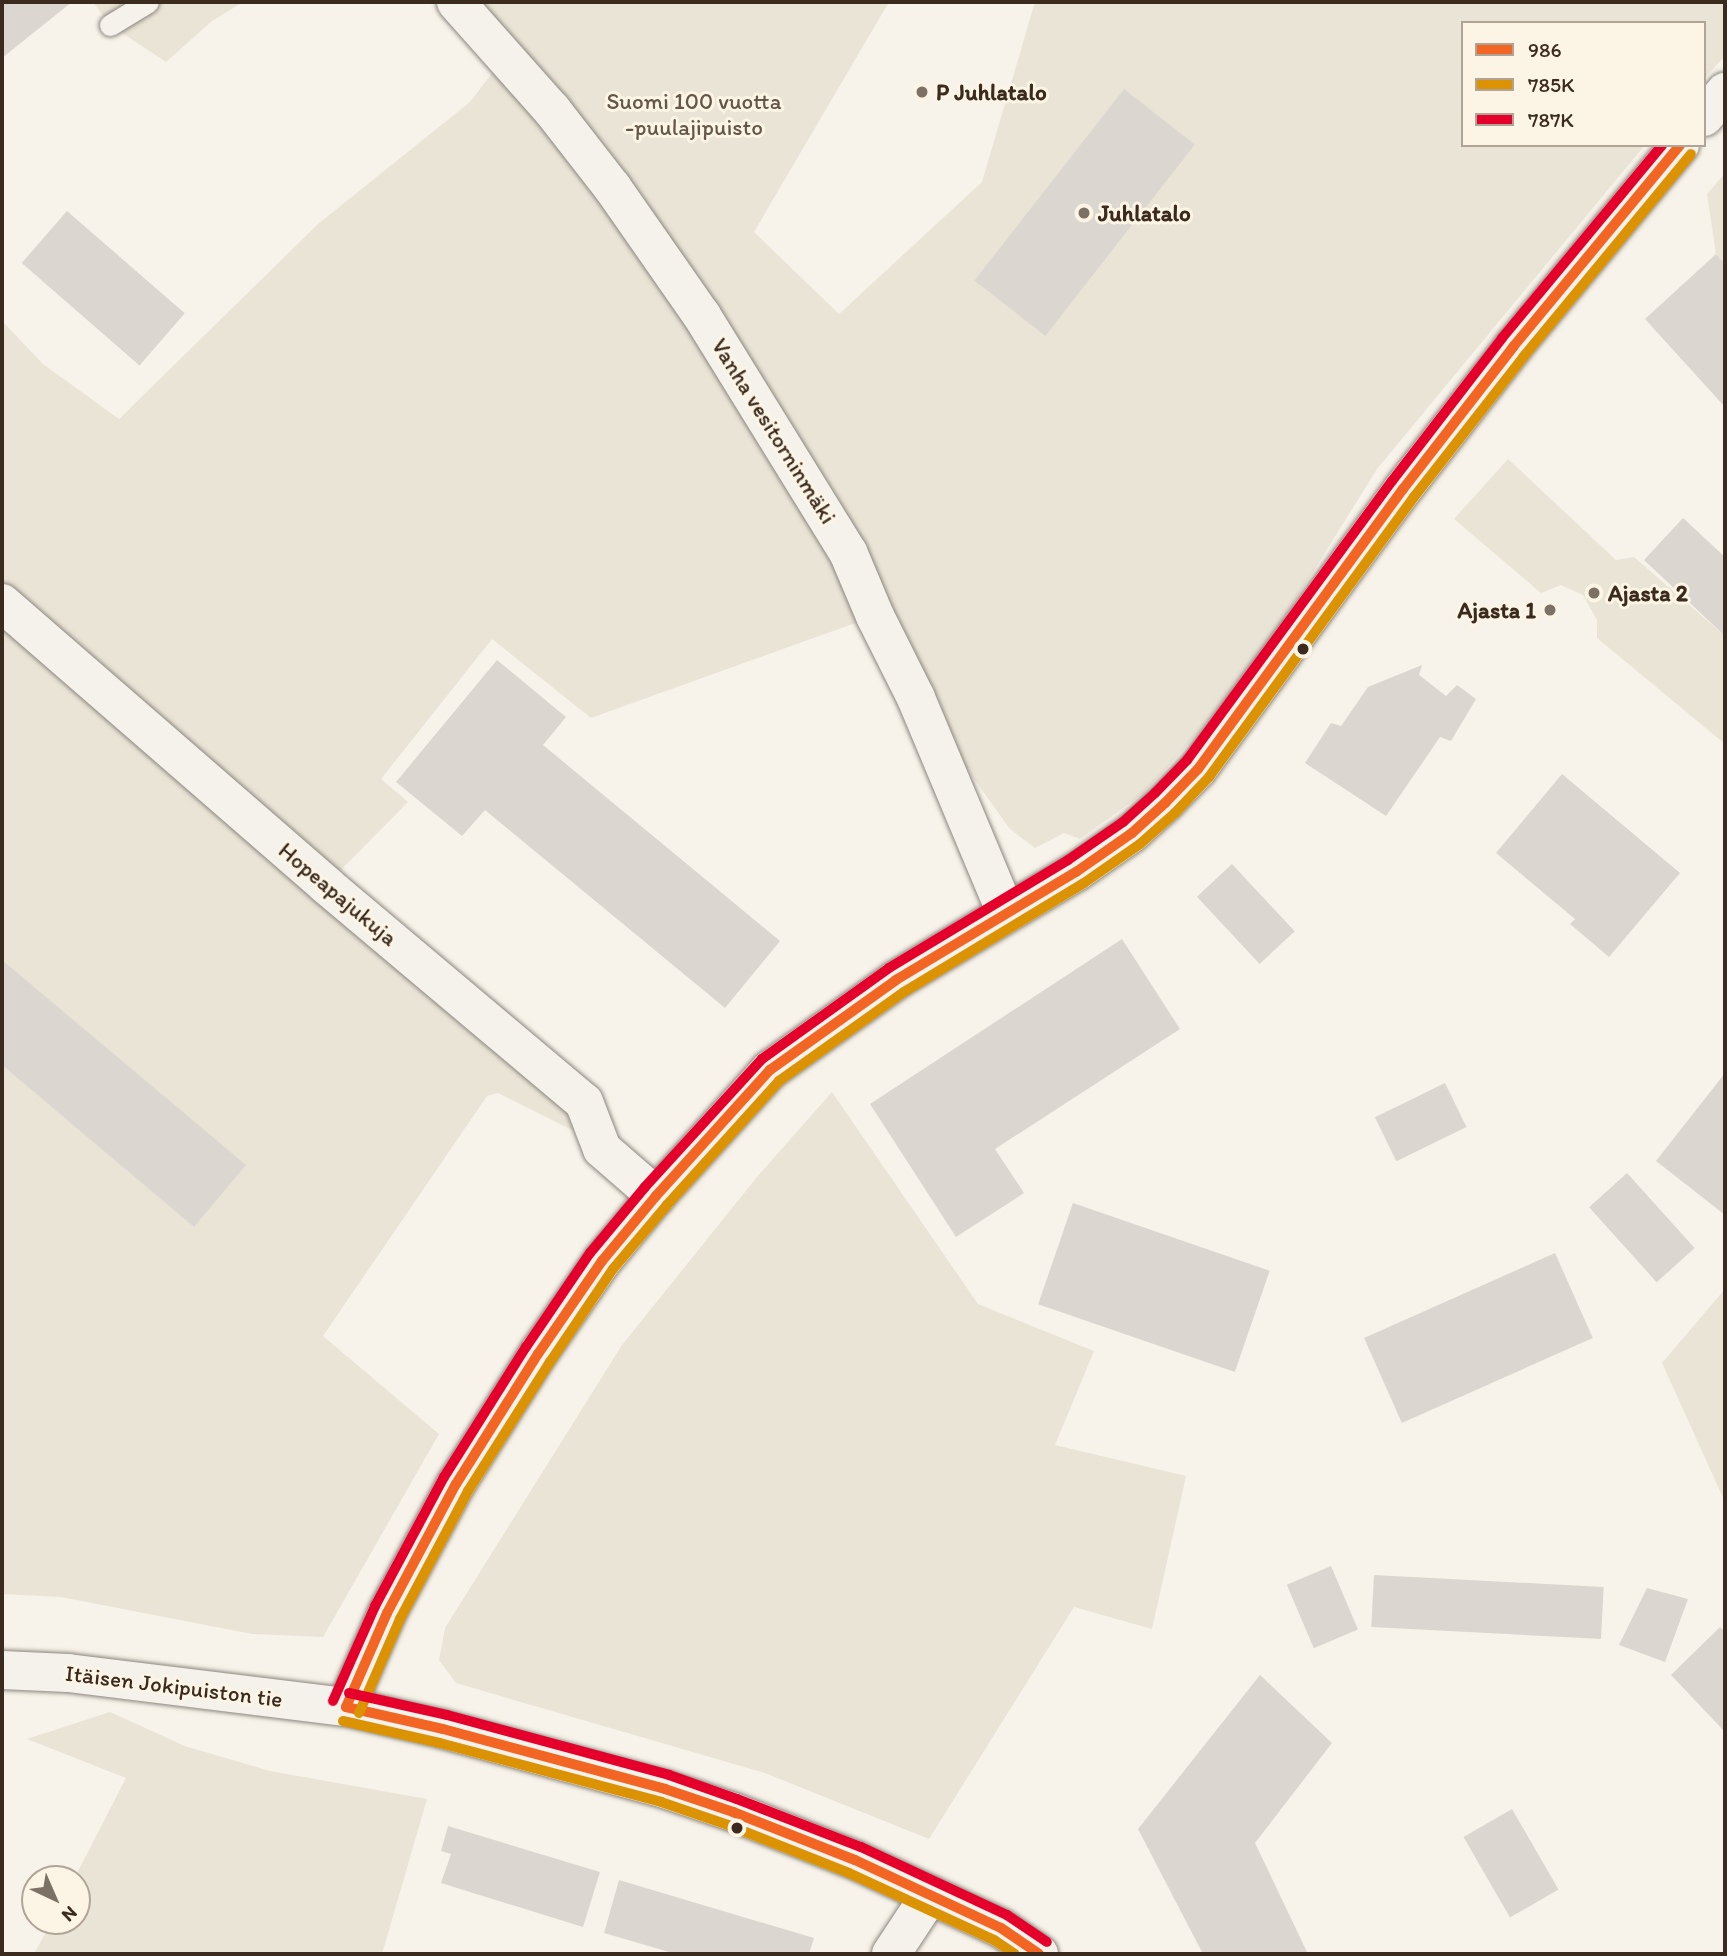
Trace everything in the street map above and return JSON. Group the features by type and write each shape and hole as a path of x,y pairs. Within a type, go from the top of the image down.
{"street":[{"name":"Vanha vesitorninmäki","path":"456,2 552,110 612,187 707,323 834,528 848,552 875,617 916,698 1006,913"},
{"path":"1706,115 1725,92"},
{"path":"346,1707 387,1614 456,1484 595,1272 656,1196 770,1070 896,980 1076,872 1132,833 1198,769 1403,489 1513,347 1678,147"},
{"name":"Hopeapajukuja","path":"2,603 326,885 584,1102 602,1149 656,1196"},
{"name":"Itäisen Jokipuiston tie","path":"2,1670 68,1673 346,1707 443,1729 665,1789 733,1812 855,1860 1001,1928 1039,1954"},
{"path":"891,1954 930,1895"}],"lane":[{"path":"110,25 148,2"}],"green space":[{"path":"93,2 243,2 212,21 166,62 110,25"},
{"name":"Suomi 100 vuotta -puulajipuisto","path":"456,2 889,2 754,232 839,314 982,182 1035,2 1725,2 1725,56 1706,77 1706,21 1461,21 1461,147 1643,147 1377,469 1280,625 1199,732 1144,793 1080,839 1064,833 1035,848 1010,829 916,698 875,616 591,718 492,639 381,779 408,802 326,885 580,1120 574,1131 498,1093 487,1096 323,1336 439,1434 323,1637 252,1634 61,1597 2,1594 2,321 43,364 119,419 318,224 470,102 505,56","holes":["695,271 709,323 678,282"]},
{"path":"1725,173 1725,264 1716,254 1707,194"},
{"path":"1508,459 1616,560 1634,557 1725,636 1725,744 1597,638 1597,620 1583,595 1561,585 1541,593 1454,519"},
{"path":"832,1092 978,1304 1094,1351 1055,1445 1186,1476 1152,1629 1074,1607 929,1839 765,1773 456,1683 439,1660 445,1628 622,1345 757,1177"},
{"path":"1725,1289 1725,1502 1662,1363"},
{"path":"110,1712 185,1746 270,1771 427,1799 382,1954 34,1954 44,1935 91,1935 91,1865 81,1865 126,1778 27,1739"}],"building":[{"path":"2,2 72,2 2,58"},
{"name":"Juhlatalo","path":"1124,89 1195,144 1045,336 974,280"},
{"path":"67,211 185,313 139,365 22,263"},
{"path":"1716,254 1725,264 1725,407 1645,319"},
{"path":"1683,518 1725,557 1725,636 1644,560"},
{"path":"497,660 566,717 543,745 780,941 725,1008 485,810 462,836 396,782"},
{"path":"1422,665 1419,675 1446,696 1457,685 1476,699 1451,741 1440,737 1386,816 1305,763 1331,723 1341,726 1368,687"},
{"path":"1562,774 1680,873 1609,957 1570,924 1575,919 1496,853"},
{"path":"1232,864 1295,931 1260,964 1197,897"},
{"path":"1122,939 1180,1029 995,1149 1024,1193 956,1237 870,1104"},
{"path":"2,960 246,1165 194,1227 2,1065"},
{"path":"1725,1073 1725,1215 1656,1161"},
{"path":"1445,1083 1466,1127 1396,1161 1375,1117"},
{"path":"1627,1173 1695,1248 1657,1282 1589,1207"},
{"path":"1073,1203 1270,1271 1235,1372 1038,1304"},
{"path":"1555,1253 1593,1338 1402,1423 1364,1338"},
{"path":"1331,1566 1358,1630 1314,1648 1287,1585"},
{"path":"1374,1575 1604,1587 1601,1639 1371,1627"},
{"path":"1647,1588 1688,1599 1665,1662 1619,1645"},
{"path":"1720,1627 1725,1632 1725,1732 1671,1675"},
{"path":"1260,1675 1332,1743 1255,1843 1308,1954 1203,1954 1138,1829"},
{"path":"1512,1809 1559,1890 1510,1918 1464,1837"},
{"path":"448,1826 600,1872 583,1927 441,1883 451,1854 441,1851"},
{"path":"619,1880 814,1938 809,1954 676,1954 604,1933"}],"transit line":[{"name":"787K","path":"333,1701 375,1606 444,1477 526,1347 590,1253 645,1187 762,1059 889,968 1068,860 1123,822 1155,793 1187,760 1392,481 1502,338 1660,147"},
{"name":"986","path":"346,1707 387,1613 456,1484 538,1354 602,1261 656,1196 770,1070 896,980 1076,872 1132,833 1165,803 1198,769 1403,489 1513,347 1678,147"},
{"name":"785K","path":"359,1713 400,1619 468,1491 613,1269 667,1205 779,1081 904,992 1084,883 1140,844 1175,813 1209,777 1414,497 1524,356 1691,154"},
{"name":"787K","path":"349,1693 447,1715 669,1775 737,1799 861,1847 1007,1915 1047,1942"},
{"name":"986","path":"346,1707 443,1729 665,1789 733,1812 855,1860 1001,1928 1039,1954"},
{"name":"785K","path":"343,1721 440,1743 661,1802 728,1825 849,1873 994,1940 1015,1954"}],"place":[{"name":"P Juhlatalo","path":"922,92"},
{"name":"Juhlatalo","path":"1084,213"},
{"name":"Ajasta 2","path":"1594,593"},
{"name":"Ajasta 1","path":"1550,610"}]}
